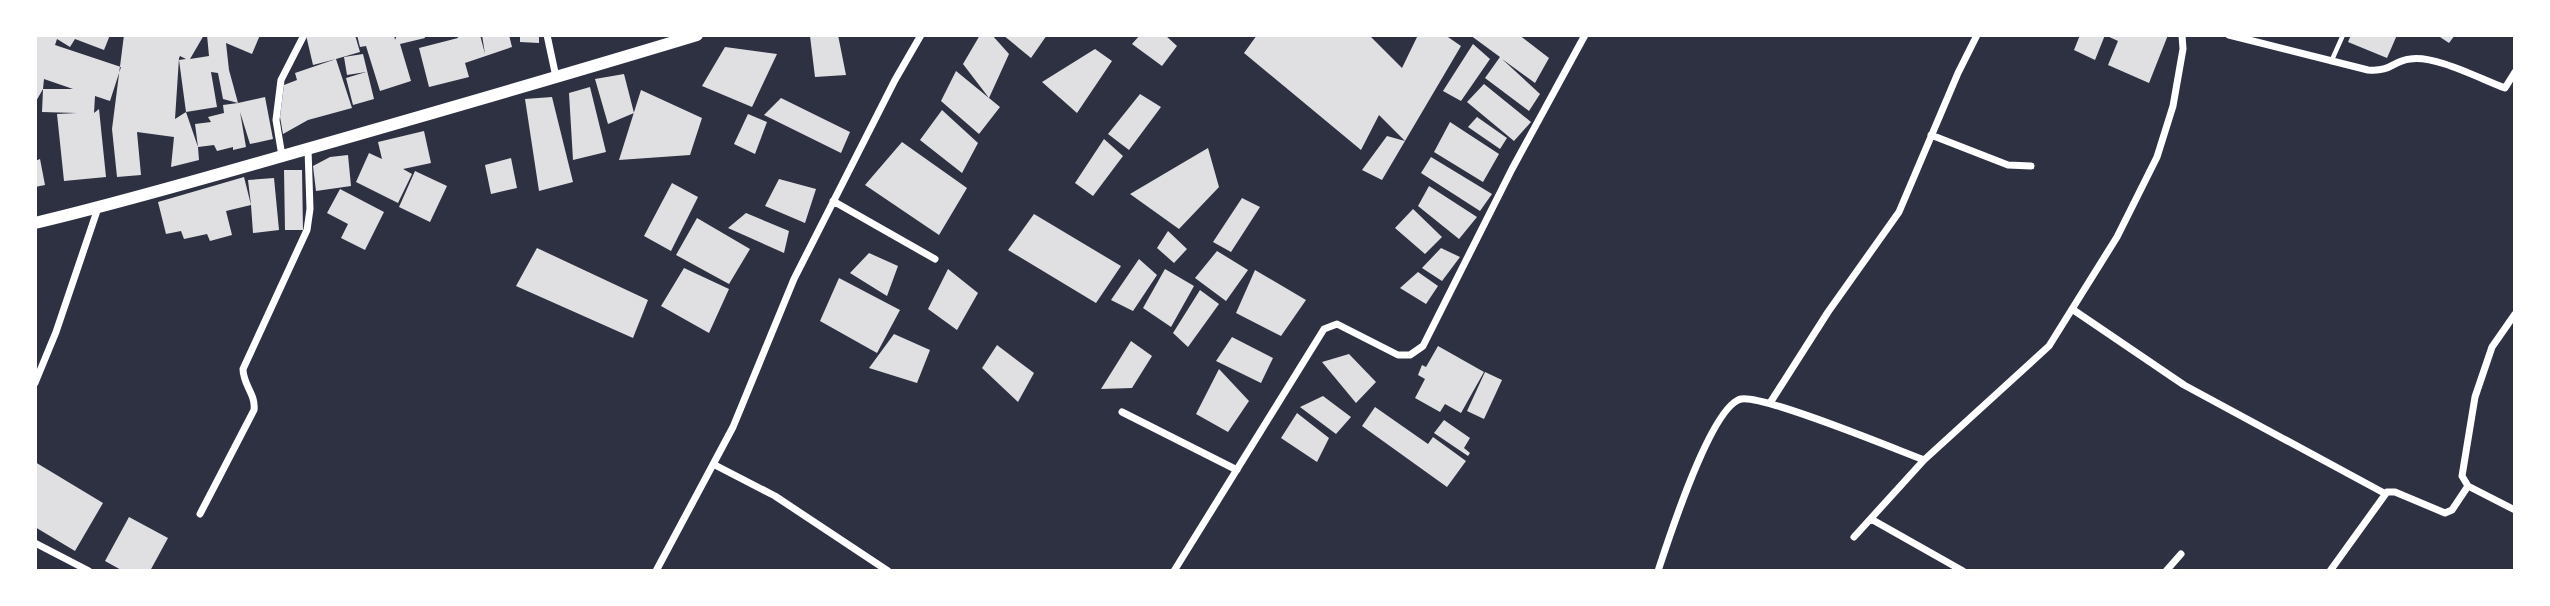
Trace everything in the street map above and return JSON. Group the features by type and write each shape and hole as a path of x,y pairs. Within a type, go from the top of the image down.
{"street":[{"path":"282,156 276,120 281,80 303,35"},
{"path":"547,35 556,78"},
{"path":"35,223 308,149 697,35"},
{"path":"656,571 733,427 794,279 895,80 921,35"},
{"path":"1174,571 1324,329 1337,324 1398,355 1410,355 1423,346 1512,169 1585,35"},
{"path":"1770,403 1828,312 1899,212 1977,35"},
{"path":"1854,537 1924,460 2049,346 2117,237 2157,157 2173,106 2183,49 2182,35"},
{"path":"2228,35 2368,70 2381,71 2411,58 2425,60 2462,70 2515,91"},
{"path":"2505,88 2515,72"},
{"path":"1931,135 2008,165 2031,166"},
{"path":"200,514 254,410 253,397 243,376 243,369 307,230 310,209 308,149"},
{"path":"833,201 935,259"},
{"path":"35,383 56,331 98,208"},
{"path":"2072,309 2184,385 2384,493 2395,492 2445,513 2452,510 2468,486"},
{"path":"2515,314 2492,347 2475,397 2463,469 2463,481 2468,486 2515,510"},
{"path":"1658,571 1685,493 1721,417 1730,405 1741,399 1770,403 1924,460"},
{"path":"1122,412 1237,470"},
{"path":"713,464 775,496 888,571"},
{"path":"2330,571 2384,493"},
{"path":"1871,519 1963,571"},
{"path":"35,543 83,570"},
{"path":"2166,571 2181,554"}],"lane":[{"path":"2331,61 2343,35"}],"building":[{"path":"35,35 110,35 104,50 75,39 70,47 57,39 55,45 121,67 110,101 95,96 94,113 99,109 106,177 64,181 57,114 77,113 42,112 43,89 35,103","holes":["44,79 73,89 43,89"]},
{"path":"124,35 204,35 190,59 209,56 207,35 260,35 252,54 226,43 229,70 238,103 223,99 218,73 211,72 217,107 186,112 198,147 199,160 171,167 174,137 137,132 141,175 117,177 112,129","holes":["180,56 186,59 179,60 186,112 175,119 179,58"]},
{"path":"306,35 355,35 360,52 313,65"},
{"path":"357,35 394,35 395,40 397,35 424,35 425,38 400,44 411,81 380,91 366,46 360,47"},
{"path":"457,35 480,35 485,54 482,35 509,35 512,47 465,63 469,77 429,87 419,48 458,38"},
{"path":"520,35 539,35 539,43 520,42"},
{"path":"838,35 846,75 815,77 810,36"},
{"path":"980,35 992,35 1009,54 989,98 963,64"},
{"path":"1003,35 1047,35 1031,58"},
{"path":"1140,35 1165,35 1177,46 1162,66 1132,44"},
{"path":"1257,35 1369,35 1402,68 1418,35 1445,35 1461,46 1405,141 1379,115 1361,150 1244,53"},
{"path":"1470,35 1519,35 1549,58 1535,83 1502,59 1540,94 1529,111 1485,78 1500,57"},
{"path":"2080,35 2105,35 2095,60 2074,50"},
{"path":"2105,35 2168,35 2149,83 2108,65 2118,41"},
{"path":"2351,35 2397,35 2387,58 2348,42"},
{"path":"2437,35 2455,35 2449,43"},
{"path":"1473,44 1490,59 1461,101 1443,91"},
{"path":"725,47 777,54 752,107 702,86"},
{"path":"1095,49 1112,61 1077,113 1042,82"},
{"path":"363,54 374,99 353,105 346,78 366,72 347,75 344,57"},
{"path":"336,59 352,108 308,120 283,134 280,117 284,85 297,80 295,73"},
{"path":"956,71 1000,107 979,134 941,101"},
{"path":"624,74 634,113 608,124 595,79"},
{"path":"1484,84 1531,122 1514,141 1467,102"},
{"path":"590,87 606,152 573,160 569,93"},
{"path":"641,90 702,118 690,155 619,160"},
{"path":"1140,94 1161,107 1129,150 1108,134"},
{"path":"265,97 273,139 250,144 240,112 246,147 217,151 214,145 198,147 195,124 211,122 208,117 224,113 223,105"},
{"path":"552,97 573,182 539,191 525,99"},
{"path":"781,98 850,132 841,153 764,115"},
{"path":"942,110 978,143 962,173 920,140"},
{"path":"748,114 767,122 755,154 734,144"},
{"path":"1477,117 1507,138 1500,149 1468,127"},
{"path":"1450,122 1499,154 1483,182 1434,152"},
{"path":"424,131 431,163 403,169 412,174 398,203 356,182 369,153 382,159 378,142"},
{"path":"1387,136 1405,141 1382,180 1362,170"},
{"path":"1104,139 1123,156 1093,196 1075,183"},
{"path":"902,142 967,188 939,235 865,185"},
{"path":"1208,148 1219,187 1179,229 1130,194"},
{"path":"348,155 351,186 316,191 313,166 330,157"},
{"path":"1431,157 1492,194 1480,211 1421,173"},
{"path":"511,158 517,188 491,194 485,165"},
{"path":"40,159 45,185 35,187 35,161"},
{"path":"284,170 302,170 303,230 285,230"},
{"path":"415,171 447,186 430,222 399,207"},
{"path":"244,177 251,205 226,211 232,235 210,241 207,234 184,239 181,231 166,234 158,202"},
{"path":"274,178 279,230 253,233 248,180"},
{"path":"779,179 816,189 805,223 765,206"},
{"path":"672,183 698,197 671,251 644,236"},
{"path":"1429,186 1477,217 1459,239 1418,206"},
{"path":"340,189 384,212 365,250 341,238 348,224 327,213"},
{"path":"1242,198 1260,207 1231,252 1213,242"},
{"path":"1413,209 1442,237 1425,254 1395,228"},
{"path":"746,213 789,231 784,253 728,228"},
{"path":"1034,214 1121,266 1096,303 1008,250"},
{"path":"697,218 750,249 729,284 676,255"},
{"path":"1168,231 1187,249 1174,263 1157,248"},
{"path":"537,248 648,300 633,338 516,286"},
{"path":"1441,248 1460,257 1442,281 1422,268"},
{"path":"1217,251 1248,270 1226,301 1195,278"},
{"path":"869,253 898,266 887,296 850,273"},
{"path":"1139,259 1157,275 1133,311 1111,300"},
{"path":"684,268 729,289 709,333 661,306"},
{"path":"948,269 978,293 957,330 928,309"},
{"path":"1165,269 1194,286 1171,327 1143,308"},
{"path":"1255,270 1306,300 1281,336 1236,313"},
{"path":"1418,272 1438,286 1426,304 1400,288"},
{"path":"839,278 900,310 877,353 820,321"},
{"path":"1200,290 1219,304 1188,347 1173,333"},
{"path":"894,334 930,350 917,383 869,368"},
{"path":"1232,337 1273,358 1261,383 1216,361"},
{"path":"1131,341 1152,356 1132,388 1101,389"},
{"path":"997,345 1034,373 1018,402 982,368"},
{"path":"1438,346 1484,372 1461,413 1445,404 1440,412 1415,398 1425,379 1418,375 1422,365 1426,367"},
{"path":"1349,354 1376,382 1356,403 1322,362"},
{"path":"1219,369 1249,401 1228,432 1196,414"},
{"path":"1485,372 1502,380 1484,419 1467,411"},
{"path":"1323,396 1351,417 1336,434 1300,407"},
{"path":"1375,407 1428,444 1433,437 1466,461 1447,487 1362,426"},
{"path":"1297,413 1329,438 1317,462 1281,438"},
{"path":"1444,420 1470,438 1464,448 1470,453 1468,456 1434,433"},
{"path":"35,462 103,503 75,551 35,527"},
{"path":"129,517 168,538 150,571 123,571 105,561"}]}
